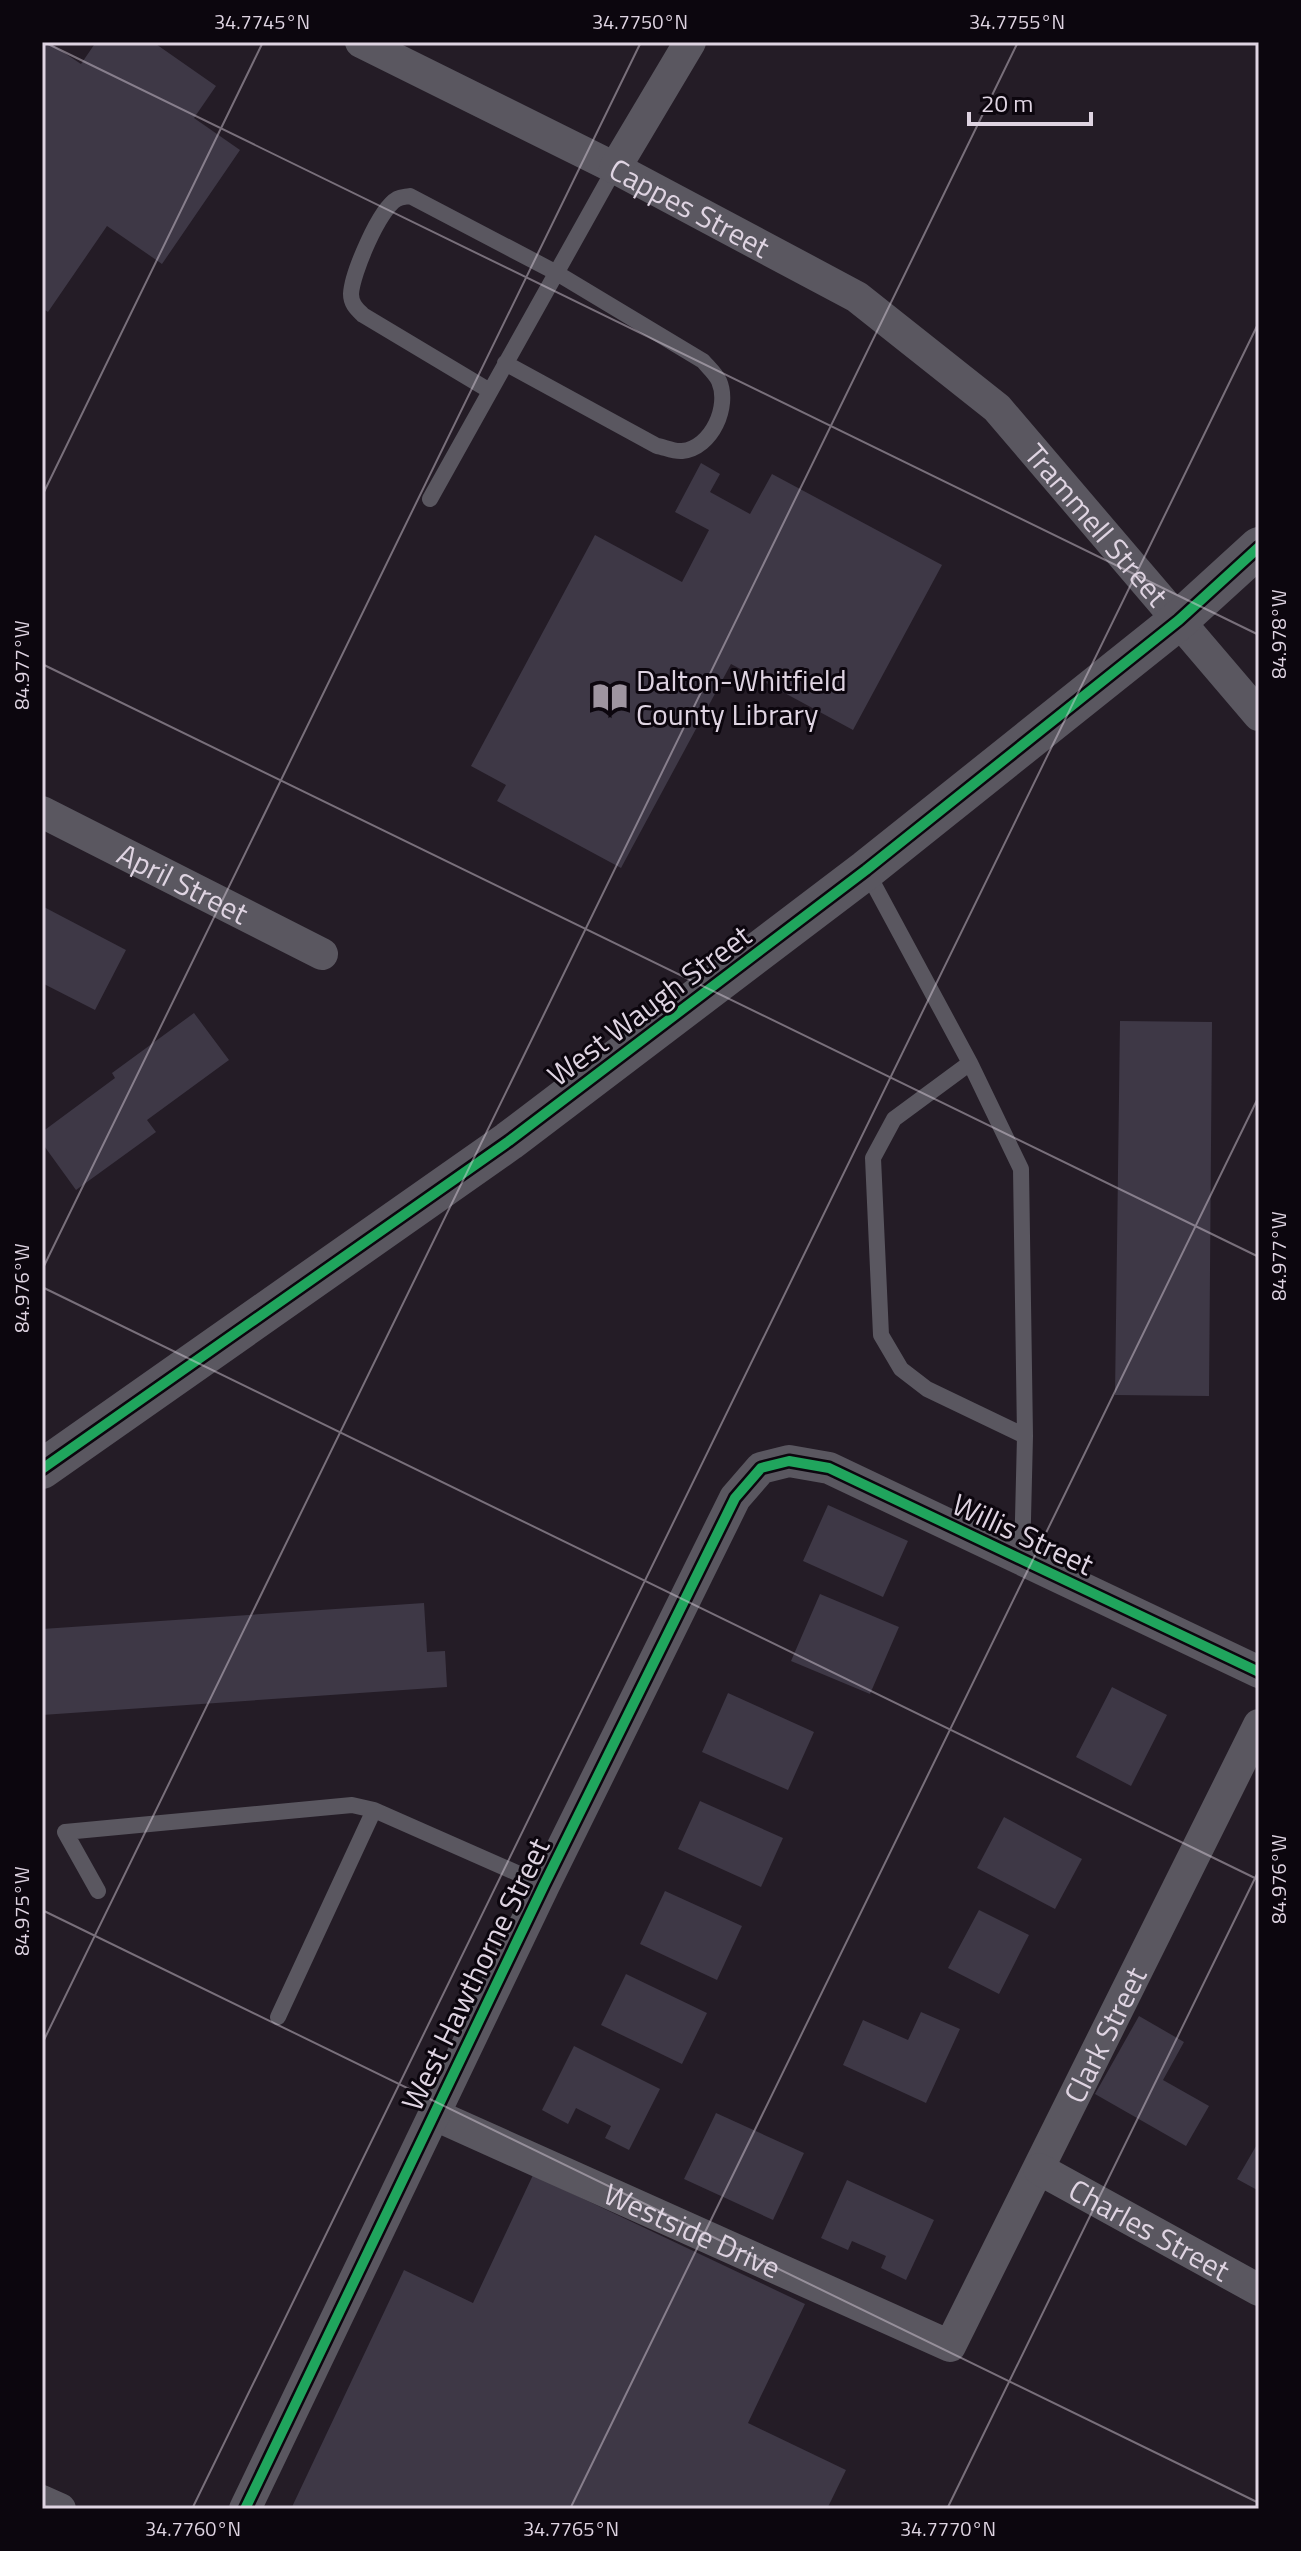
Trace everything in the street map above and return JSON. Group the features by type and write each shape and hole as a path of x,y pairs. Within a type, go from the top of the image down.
{"street":[{"name":"Cappes Street","path":"361,42 615,168 857,297 997,408"},
{"path":"615,168 690,42"},
{"name":"Trammell Street","path":"997,408 1259,715"},
{"name":"West Waugh Street","path":"42,1469 509,1141 866,870 1179,620 1259,547"},
{"name":"April Street","path":"42,812 322,954"},
{"name":"Willis Street","path":"761,1468 789,1461 829,1468 1259,1672"},
{"name":"West Hawthorne Street","path":"245,2509 544,1885 735,1498 761,1468"},
{"name":"Clark Street","path":"950,2346 1259,1725"},
{"name":"Westside Drive","path":"435,2115 950,2346"},
{"name":"Charles Street","path":"1039,2169 1259,2290"},
{"path":"42,2501 60,2509"}],"lane":[{"path":"430,499 615,168"},
{"path":"490,391 363,315 354,306 351,295 358,263 386,210 397,199 410,196 555,272 703,361 719,379 724,400 709,435 682,451 657,446 505,363"},
{"path":"866,870 970,1063 1021,1169 1025,1436 1022,1560"},
{"path":"970,1063 894,1119 873,1158 881,1335 901,1369 927,1389 1025,1436"},
{"path":"98,1891 65,1832 352,1805 374,1810 544,1885"},
{"path":"278,2017 374,1810"}],"building":[{"path":"42,42 48,42 81,64 96,42 153,42 216,86 194,118 240,150 162,264 107,226 48,312 42,308"},
{"name":"Dalton-Whitfield County Library","path":"701,463 720,474 710,492 750,514 772,474 942,565 853,730 731,664 621,868 497,801 506,785 471,766 595,535 682,582 709,530 675,512"},
{"path":"42,906 126,950 95,1010 42,983"},
{"path":"194,1013 229,1060 147,1120 156,1132 76,1190 42,1143 42,1132 115,1078 112,1073"},
{"path":"1120,1021 1212,1022 1209,1396 1115,1395"},
{"path":"828,1505 908,1541 883,1597 803,1561"},
{"path":"820,1594 899,1627 870,1694 791,1661"},
{"path":"424,1603 427,1652 445,1651 447,1687 42,1715 42,1629"},
{"path":"1112,1687 1167,1715 1131,1786 1076,1757"},
{"path":"728,1693 814,1732 788,1790 702,1752"},
{"path":"700,1801 783,1838 761,1887 678,1849"},
{"path":"1004,1817 1082,1859 1055,1909 977,1868"},
{"path":"665,1891 742,1926 717,1980 640,1944"},
{"path":"979,1910 1029,1935 999,1994 948,1968"},
{"path":"626,1974 707,2013 682,2064 601,2025"},
{"path":"921,2012 960,2029 926,2103 843,2065 863,2020 908,2040"},
{"path":"1139,2016 1184,2042 1163,2080 1209,2106 1186,2146 1095,2094"},
{"path":"574,2046 660,2089 629,2150 605,2138 611,2126 576,2108 568,2124 542,2110"},
{"path":"716,2113 804,2153 773,2220 684,2179"},
{"path":"1259,2141 1259,2191 1237,2179"},
{"path":"533,2175 805,2304 748,2423 846,2470 827,2509 291,2509 404,2270 473,2303"},
{"path":"847,2180 934,2220 906,2280 881,2268 886,2256 852,2241 848,2250 821,2238"}],"cycle path":[{"path":"42,1469 509,1141 866,870 1179,620 1259,547"},
{"path":"245,2509 544,1885 735,1498 761,1468 789,1461 829,1468 1259,1672"}],"place":[{"name":"Dalton-Whitfield County Library","path":"610,697"}]}
